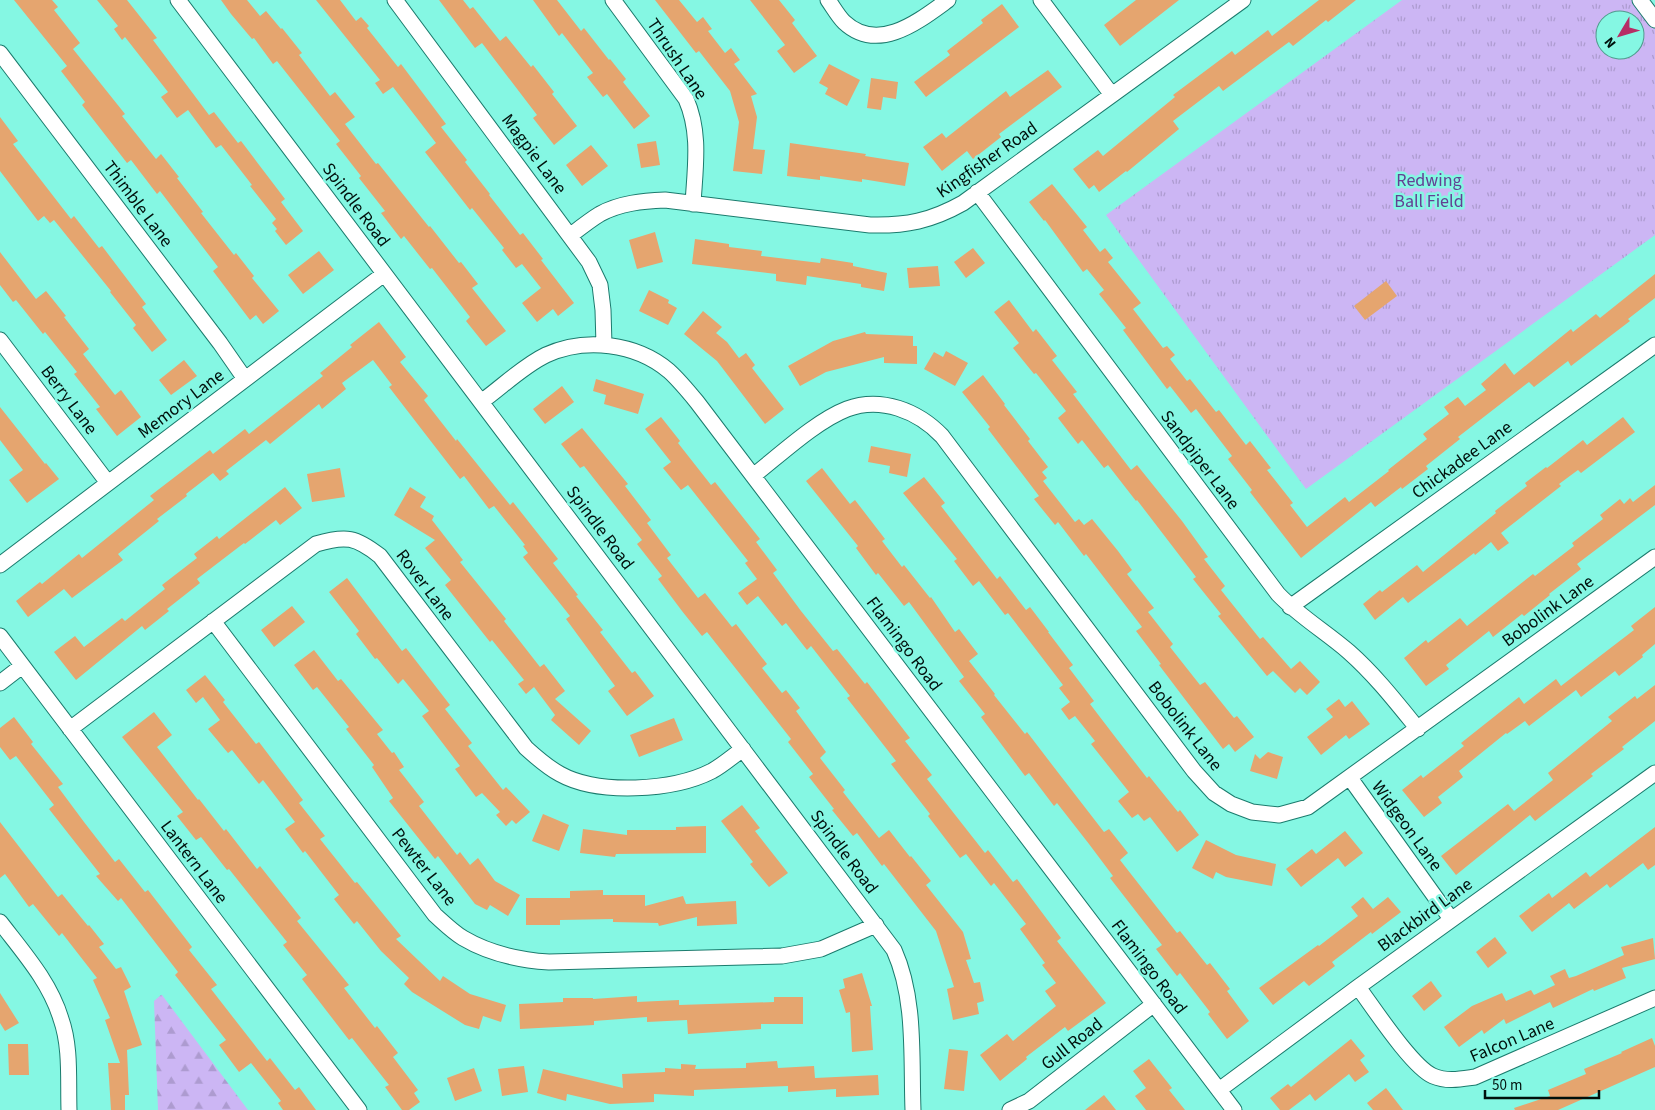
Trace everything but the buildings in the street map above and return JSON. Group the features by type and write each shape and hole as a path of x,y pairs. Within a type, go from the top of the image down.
{"street":[{"name":"Spindle Road","path":"178,0 894,950 902,968 907,989 913,1110"},
{"name":"Magpie Lane","path":"396,0 571,235 589,262 600,285 604,310 604,345"},
{"name":"Thrush Lane","path":"613,0 686,99 692,113 697,140 693,204"},
{"path":"828,0 844,21 855,30 879,35 905,29 915,24 948,0"},
{"path":"1041,0 1112,95"},
{"name":"Kingfisher Road","path":"571,235 601,214 643,200 666,200 870,225 893,226 917,223 944,214 963,204 976,192 1243,0"},
{"path":"1640,0 1655,20"},
{"name":"Thimble Lane","path":"0,53 220,343 245,379"},
{"name":"Sandpiper Lane","path":"976,192 1278,594 1290,607 1348,650 1370,671 1418,729"},
{"name":"Memory Lane","path":"0,565 384,274"},
{"name":"Berry Lane","path":"0,340 108,483"},
{"name":"Chickadee Lane","path":"1290,607 1655,344"},
{"name":"Flamingo Road","path":"482,402 546,356 575,346 604,345 637,352 668,370 697,402 1234,1110"},
{"name":"Bobolink Lane","path":"753,476 825,420 848,408 868,404 884,405 899,408 915,415 932,426 942,436 1194,771 1214,793 1231,804 1252,812 1279,815 1308,807 1655,557"},
{"name":"Rover Lane","path":"70,728 316,544 332,539 346,538 363,543 380,556 526,748 560,774 578,782 600,786 662,785 693,779 712,771 743,749"},
{"name":"Pewter Lane","path":"213,621 435,915 462,937 492,952 526,960 549,962 782,956 822,949 876,925"},
{"name":"Lantern Lane","path":"0,636 359,1110"},
{"path":"0,683 22,666"},
{"name":"Blackbird Lane","path":"1219,1090 1451,919 1655,773"},
{"name":"Widgeon Lane","path":"1350,778 1451,919"},
{"path":"0,922 47,986 62,1020 67,1049 69,1110"},
{"name":"Falcon Lane","path":"1358,987 1414,1062 1427,1073 1452,1081 1475,1077 1655,998"},
{"name":"Gull Road","path":"1010,1110 1032,1106 1154,1004"}],"green space":[{"name":"Redwing Ball Field","path":"1402,0 1639,0 1655,22 1655,235 1306,489 1106,215"},
{"path":"161,995 248,1110 158,1110 154,1001"}]}
